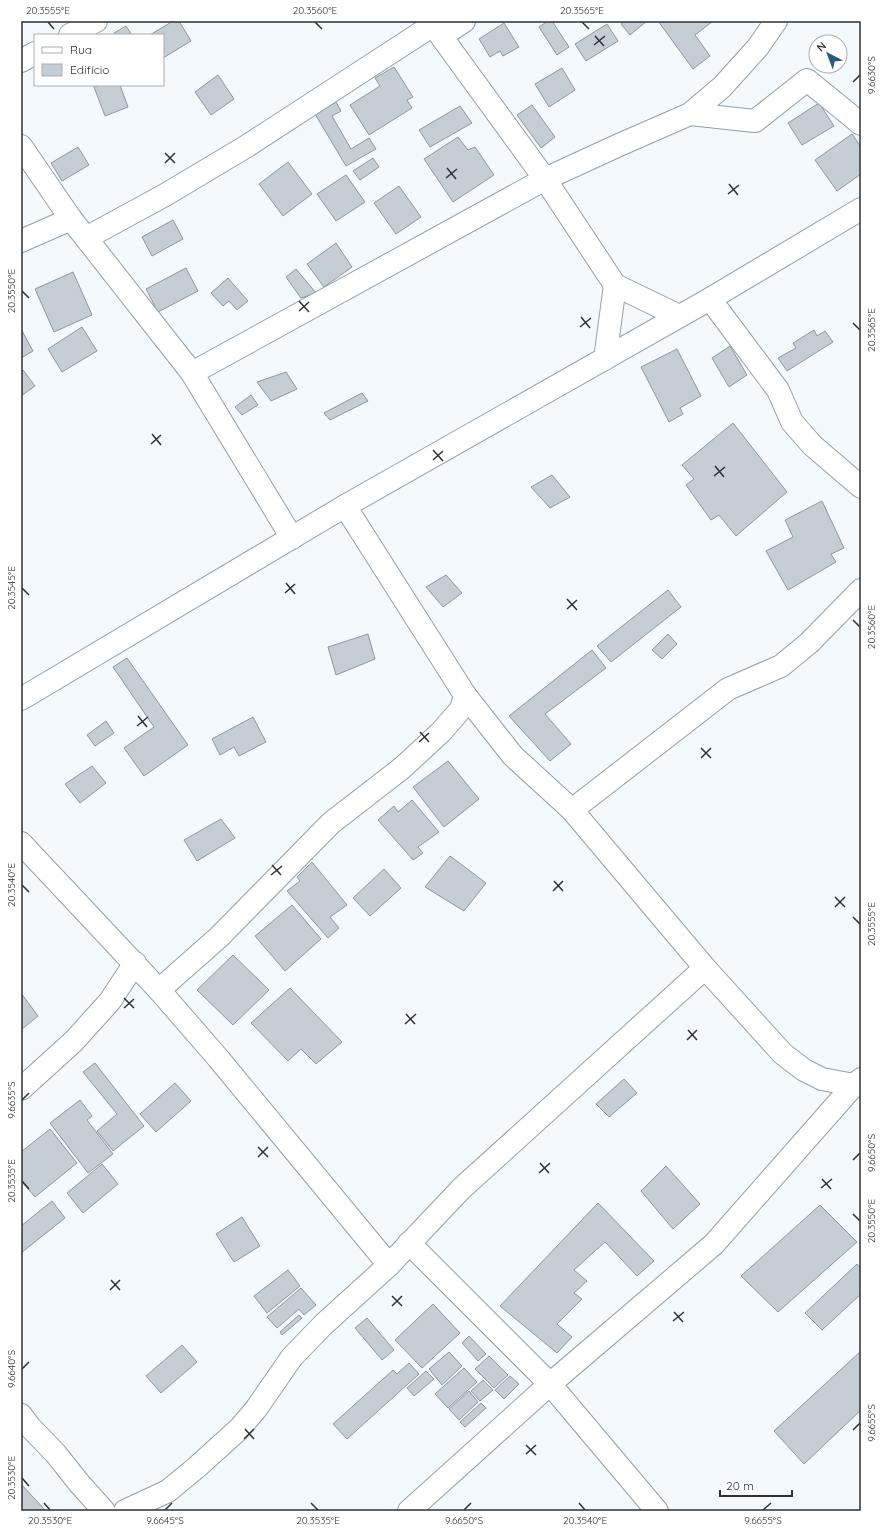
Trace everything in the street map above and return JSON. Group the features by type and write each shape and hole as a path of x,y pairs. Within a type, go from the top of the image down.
{"street":[{"path":"72,34 96,21"},
{"path":"86,238 165,195 247,146 435,28 464,21"},
{"path":"192,373 545,179 690,114 727,81 758,47 776,21"},
{"path":"435,28 545,179 615,286 679,316"},
{"path":"21,61 34,54"},
{"path":"690,114 755,121 807,80 861,124"},
{"path":"21,146 71,219 192,373 292,538"},
{"path":"21,699 345,506 710,299 861,209"},
{"path":"21,241 71,219"},
{"path":"605,359 615,286"},
{"path":"710,299 778,390 792,422 812,445 861,487"},
{"path":"345,506 465,695 513,756 572,810 705,968 783,1054 804,1070 822,1079 858,1082"},
{"path":"572,810 728,689 781,666 809,643 861,590"},
{"path":"159,990 219,937 331,823 402,768 441,732 461,709 465,695"},
{"path":"21,842 159,990 218,1058 389,1265"},
{"path":"21,1089 79,1035 110,1001 135,963"},
{"path":"125,1511 168,1491 239,1429 256,1409 292,1357 324,1324 389,1265 462,1188 705,968"},
{"path":"409,1511 550,1384 714,1244 858,1082"},
{"path":"409,1243 550,1384 657,1511"},
{"path":"21,1415 104,1511"}],"building":[{"path":"173,21 179,21 191,41 164,57 164,34 152,34"},
{"path":"548,21 552,21 569,47 557,55 539,27"},
{"path":"625,21 647,21 630,35 621,24"},
{"path":"658,21 713,21 695,35 710,56 693,69"},
{"path":"504,23 519,47 503,56 500,51 490,57 479,39"},
{"path":"607,24 618,41 586,61 575,44"},
{"path":"126,26 131,34 114,34"},
{"path":"394,67 413,97 407,100 412,108 369,135 350,105 380,86 375,78"},
{"path":"562,68 575,90 549,107 535,84"},
{"path":"218,75 234,99 211,115 195,92"},
{"path":"120,86 128,107 105,116 94,87"},
{"path":"336,102 341,111 332,116 351,149 369,138 376,149 346,166 315,114"},
{"path":"819,103 834,126 802,145 788,123"},
{"path":"532,105 555,137 541,148 517,115"},
{"path":"460,106 472,123 430,147 419,130"},
{"path":"852,134 861,147 861,174 837,191 815,160"},
{"path":"458,137 468,150 475,147 494,175 453,202 424,159"},
{"path":"78,147 89,165 62,181 51,163"},
{"path":"373,158 379,167 360,180 353,171"},
{"path":"288,162 312,194 283,216 259,184"},
{"path":"346,175 365,202 336,221 317,194"},
{"path":"399,186 421,217 396,234 374,203"},
{"path":"173,220 183,239 152,256 142,237"},
{"path":"336,243 352,267 324,287 307,264"},
{"path":"186,268 198,291 158,312 146,289"},
{"path":"296,269 316,293 301,298 286,277"},
{"path":"73,272 92,315 54,332 35,289"},
{"path":"228,278 248,301 237,310 229,301 223,306 211,293"},
{"path":"82,327 97,351 62,372 48,349"},
{"path":"21,329 33,351 21,358"},
{"path":"814,330 817,336 825,331 833,342 787,371 778,358 796,348 793,343"},
{"path":"730,346 747,375 729,387 712,358"},
{"path":"677,349 701,396 680,408 683,414 669,422 641,367"},
{"path":"23,370 35,386 21,396 21,372"},
{"path":"286,372 297,389 271,401 257,382"},
{"path":"362,393 368,401 330,420 324,413"},
{"path":"251,395 258,405 242,415 235,407"},
{"path":"733,423 787,492 736,536 719,515 711,520 686,485 694,479 682,465"},
{"path":"552,475 570,497 550,508 531,487"},
{"path":"822,501 844,548 831,554 836,562 788,590 766,551 793,537 785,520"},
{"path":"446,575 462,593 443,607 426,587"},
{"path":"668,590 681,607 611,662 597,646"},
{"path":"368,634 375,659 336,675 328,647"},
{"path":"668,634 677,644 662,659 652,650"},
{"path":"592,650 606,668 545,714 571,744 550,761 509,716"},
{"path":"127,658 188,745 144,776 124,748 154,727 113,667"},
{"path":"253,717 266,742 239,756 234,747 220,755 212,739"},
{"path":"106,721 114,733 95,746 87,735"},
{"path":"448,761 479,799 444,827 413,787"},
{"path":"92,766 106,783 80,803 65,784"},
{"path":"412,800 439,832 418,847 423,853 413,860 378,820 394,806 398,812"},
{"path":"221,819 235,838 197,861 184,840"},
{"path":"450,856 486,883 464,911 425,887"},
{"path":"312,862 347,905 330,917 339,928 328,938 287,891 300,881 297,877"},
{"path":"384,869 401,888 370,916 353,898"},
{"path":"292,905 321,939 285,971 255,936"},
{"path":"233,955 269,990 233,1025 197,990"},
{"path":"290,988 342,1042 316,1064 301,1049 288,1061 251,1023"},
{"path":"21,993 38,1016 21,1030"},
{"path":"95,1063 144,1126 113,1151 97,1131 117,1114 83,1072"},
{"path":"624,1079 637,1093 609,1117 596,1104"},
{"path":"175,1083 191,1101 156,1132 140,1114"},
{"path":"80,1100 92,1116 87,1120 113,1154 88,1173 50,1123"},
{"path":"50,1129 77,1163 35,1197 21,1181 21,1152"},
{"path":"102,1164 118,1184 83,1213 67,1193"},
{"path":"666,1166 700,1204 673,1229 641,1191"},
{"path":"52,1201 65,1218 21,1253 21,1226"},
{"path":"598,1203 654,1261 637,1276 605,1242 574,1270 587,1281 574,1293 582,1299 557,1324 572,1337 557,1353 500,1306"},
{"path":"820,1205 857,1242 778,1312 741,1276"},
{"path":"242,1217 260,1246 234,1262 216,1234"},
{"path":"857,1264 861,1269 861,1294 822,1330 805,1313"},
{"path":"288,1270 300,1286 267,1313 254,1296"},
{"path":"301,1288 316,1305 304,1315 299,1309 277,1328 267,1317"},
{"path":"433,1304 460,1333 422,1368 395,1340"},
{"path":"299,1315 302,1318 282,1335 280,1332"},
{"path":"367,1318 394,1350 382,1360 355,1328"},
{"path":"469,1336 486,1354 478,1361 462,1343"},
{"path":"182,1345 197,1362 161,1393 146,1376"},
{"path":"861,1351 861,1410 804,1464 774,1431"},
{"path":"449,1352 462,1366 442,1385 429,1369"},
{"path":"489,1356 508,1375 494,1388 475,1369"},
{"path":"409,1363 419,1374 347,1439 333,1424 393,1370 397,1374"},
{"path":"464,1368 477,1382 448,1408 435,1394"},
{"path":"426,1371 434,1379 414,1396 407,1388"},
{"path":"510,1376 519,1384 504,1399 495,1390"},
{"path":"483,1380 493,1390 480,1401 471,1391"},
{"path":"469,1391 478,1402 459,1420 449,1409"},
{"path":"481,1403 486,1408 465,1427 460,1422"},
{"path":"21,1484 46,1511 21,1511"}]}
